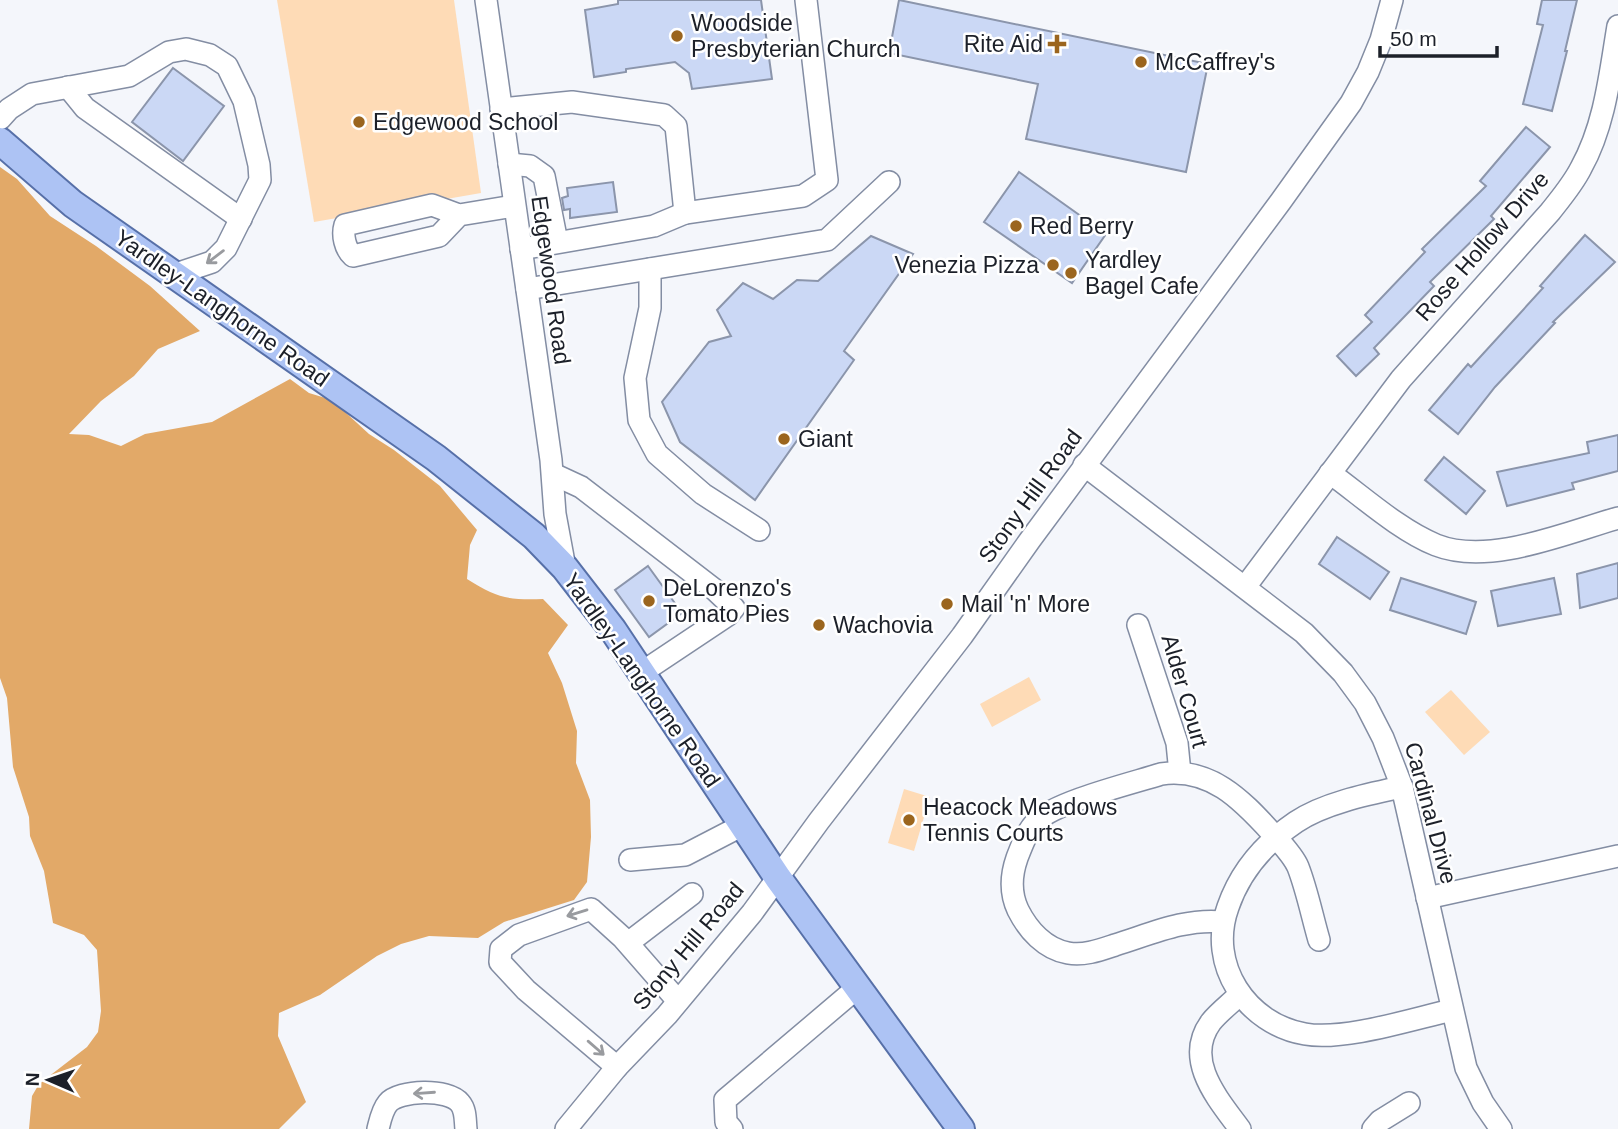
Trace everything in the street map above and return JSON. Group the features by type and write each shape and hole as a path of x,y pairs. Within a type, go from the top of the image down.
{"main road":[{"name":"Yardley-Langhorne Road","path":"0,141 73,204 436,458 517,522 565,568 613,631 741,826 960,1129"}],"street":[{"name":"Edgewood Road","path":"486,0 553,474 555,514 565,568"},
{"path":"521,250 654,226 685,213 803,196 827,180 806,0"},
{"name":"Stony Hill Road","path":"566,1129 752,913 947,656 1084,465 1281,201 1351,103 1381,40 1392,0"},
{"name":"Rose Hollow Drive","path":"1245,587 1408,370 1550,212 1571,184 1590,150 1598,128 1618,26"},
{"path":"0,119 32,94 129,76 169,52 186,49 210,55 227,66 244,101 260,180 226,248 212,262 173,275"},
{"path":"68,87 85,108 241,219"},
{"path":"501,110 572,102 664,115 676,126 685,213"},
{"path":"509,164 530,166 544,176 557,242"},
{"path":"527,289 827,240 889,182"},
{"path":"459,215 439,236 353,256 348,252 343,232 345,225 432,205 459,215 514,206"},
{"path":"650,269 650,308 635,378 639,420 657,454 703,494 759,530"},
{"name":"Cardinal Drive","path":"1084,465 1304,633 1350,681 1383,738 1402,787 1460,1048 1474,1087 1501,1129"},
{"path":"1330,473 1410,531 1455,551 1474,553 1503,550 1618,518"},
{"path":"553,474 581,487 715,590 734,608 728,615 641,673"},
{"name":"Alder Court","path":"1138,625 1177,743 1180,773"},
{"path":"1223,922 1187,922 1094,952 1071,954 1046,945 1034,934 1017,908 1012,894 1012,881 1021,846 1037,821 1048,812 1161,774 1196,776 1226,788 1246,804 1297,864 1319,940"},
{"path":"1402,787 1369,794 1318,811 1298,821 1252,861 1241,878 1223,922 1222,940 1226,963 1239,995 1249,1006 1282,1027 1312,1035 1362,1030 1452,1010"},
{"path":"629,860 685,855 741,826"},
{"path":"1427,898 1618,856"},
{"path":"628,943 692,894"},
{"path":"617,1067 526,990 499,962 501,949 519,935 591,909 628,943 678,1001"},
{"path":"732,1129 726,1122 725,1100 857,988"},
{"path":"1239,995 1209,1025 1201,1062 1212,1090 1240,1129"},
{"path":"378,1129 386,1105 398,1095 438,1092 460,1103 466,1129"},
{"path":"1373,1129 1380,1121 1409,1103"}],"shaded area":[{"path":"277,0 454,0 481,193 314,222"},
{"path":"0,167 17,179 50,216 150,286 200,331 158,349 134,376 101,401 69,434 89,435 121,446 145,434 212,422 290,379 309,393 332,400 369,434 440,486 477,530 470,545 467,579 503,596 543,599 568,625 548,653 562,683 577,731 576,763 590,800 591,837 587,882 574,900 504,922 478,938 429,936 401,944 377,956 320,995 279,1013 278,1036 306,1102 279,1129 29,1129 32,1096 39,1084 87,1047 98,1032 101,1011 97,950 84,935 53,923 44,871 30,836 29,817 13,767 7,698 0,678"},
{"name":"Heacock Meadows Tennis Courts","path":"1029,677 1041,700 992,727 980,704"},
{"path":"1451,690 1490,732 1464,755 1425,712"},
{"name":"Heacock Meadows Tennis Courts","path":"904,789 930,797 914,851 888,843"}],"building":[{"name":"Woodside Presbyterian Church","path":"618,0 761,0 772,79 692,89 689,73 675,62 594,77 585,10 618,4"},
{"path":"899,0 1208,64 1186,172 1026,139 1038,84 889,53"},
{"path":"1542,0 1577,0 1552,111 1523,104 1543,25 1537,24"},
{"path":"173,68 224,106 183,161 132,122"},
{"path":"1526,127 1550,147 1491,216 1494,219 1430,282 1434,286 1374,348 1379,354 1356,376 1337,356 1372,322 1365,315 1425,252 1422,249 1486,186 1480,181"},
{"path":"1019,172 1106,234 1072,283 984,222"},
{"path":"613,182 617,212 570,218 570,209 564,210 562,198 568,196 567,188"},
{"path":"1585,235 1615,262 1553,322 1555,323 1495,387 1458,434 1429,410 1468,364 1471,367 1543,288 1540,286"},
{"path":"871,236 913,254 844,351 854,360 755,500 680,442 662,402 709,342 731,336 717,310 743,283 773,299 797,280 818,281"},
{"path":"1618,435 1618,471 1572,483 1574,489 1507,506 1497,472 1589,453 1587,442"},
{"path":"1444,457 1485,491 1466,514 1425,480"},
{"path":"1337,537 1389,572 1370,599 1319,564"},
{"path":"1618,563 1618,598 1580,608 1577,574"},
{"name":"DeLorenzo's Tomato Pies","path":"648,566 682,613 649,637 615,590"},
{"path":"1401,578 1476,602 1466,634 1390,610"},
{"path":"1554,578 1561,614 1498,626 1491,591"}],"place":[{"name":"Woodside Presbyterian Church","path":"677,36"},
{"name":"Rite Aid","path":"1057,44"},
{"name":"McCaffrey's","path":"1141,62"},
{"name":"Edgewood School","path":"359,122"},
{"name":"Red Berry","path":"1016,226"},
{"name":"Venezia Pizza","path":"1053,265"},
{"name":"Yardley Bagel Cafe","path":"1071,273"},
{"name":"Giant","path":"784,439"},
{"name":"DeLorenzo's Tomato Pies","path":"649,601"},
{"name":"Mail 'n' More","path":"947,604"},
{"name":"Wachovia","path":"819,625"},
{"name":"Heacock Meadows Tennis Courts","path":"909,820"}]}
